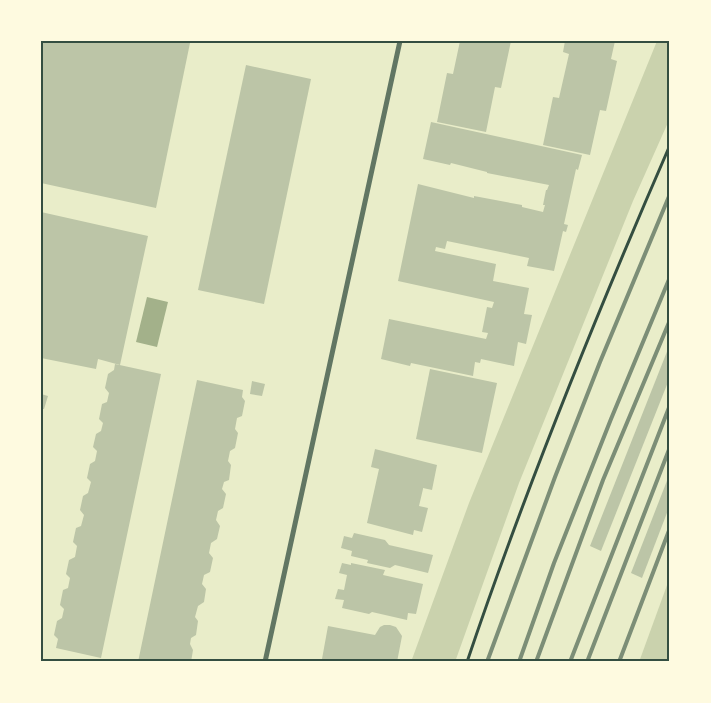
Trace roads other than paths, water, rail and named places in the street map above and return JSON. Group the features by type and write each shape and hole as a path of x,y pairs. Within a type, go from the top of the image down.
{"street":[{"path":"264,662 400,41"}],"railway":[{"path":"487,662 555,477 600,362 670,194"},
{"path":"519,662 554,563 670,277"},
{"path":"536,662 603,480 670,320"},
{"path":"570,662 670,405"},
{"path":"587,662 670,447"},
{"path":"619,662 670,528"}]}
